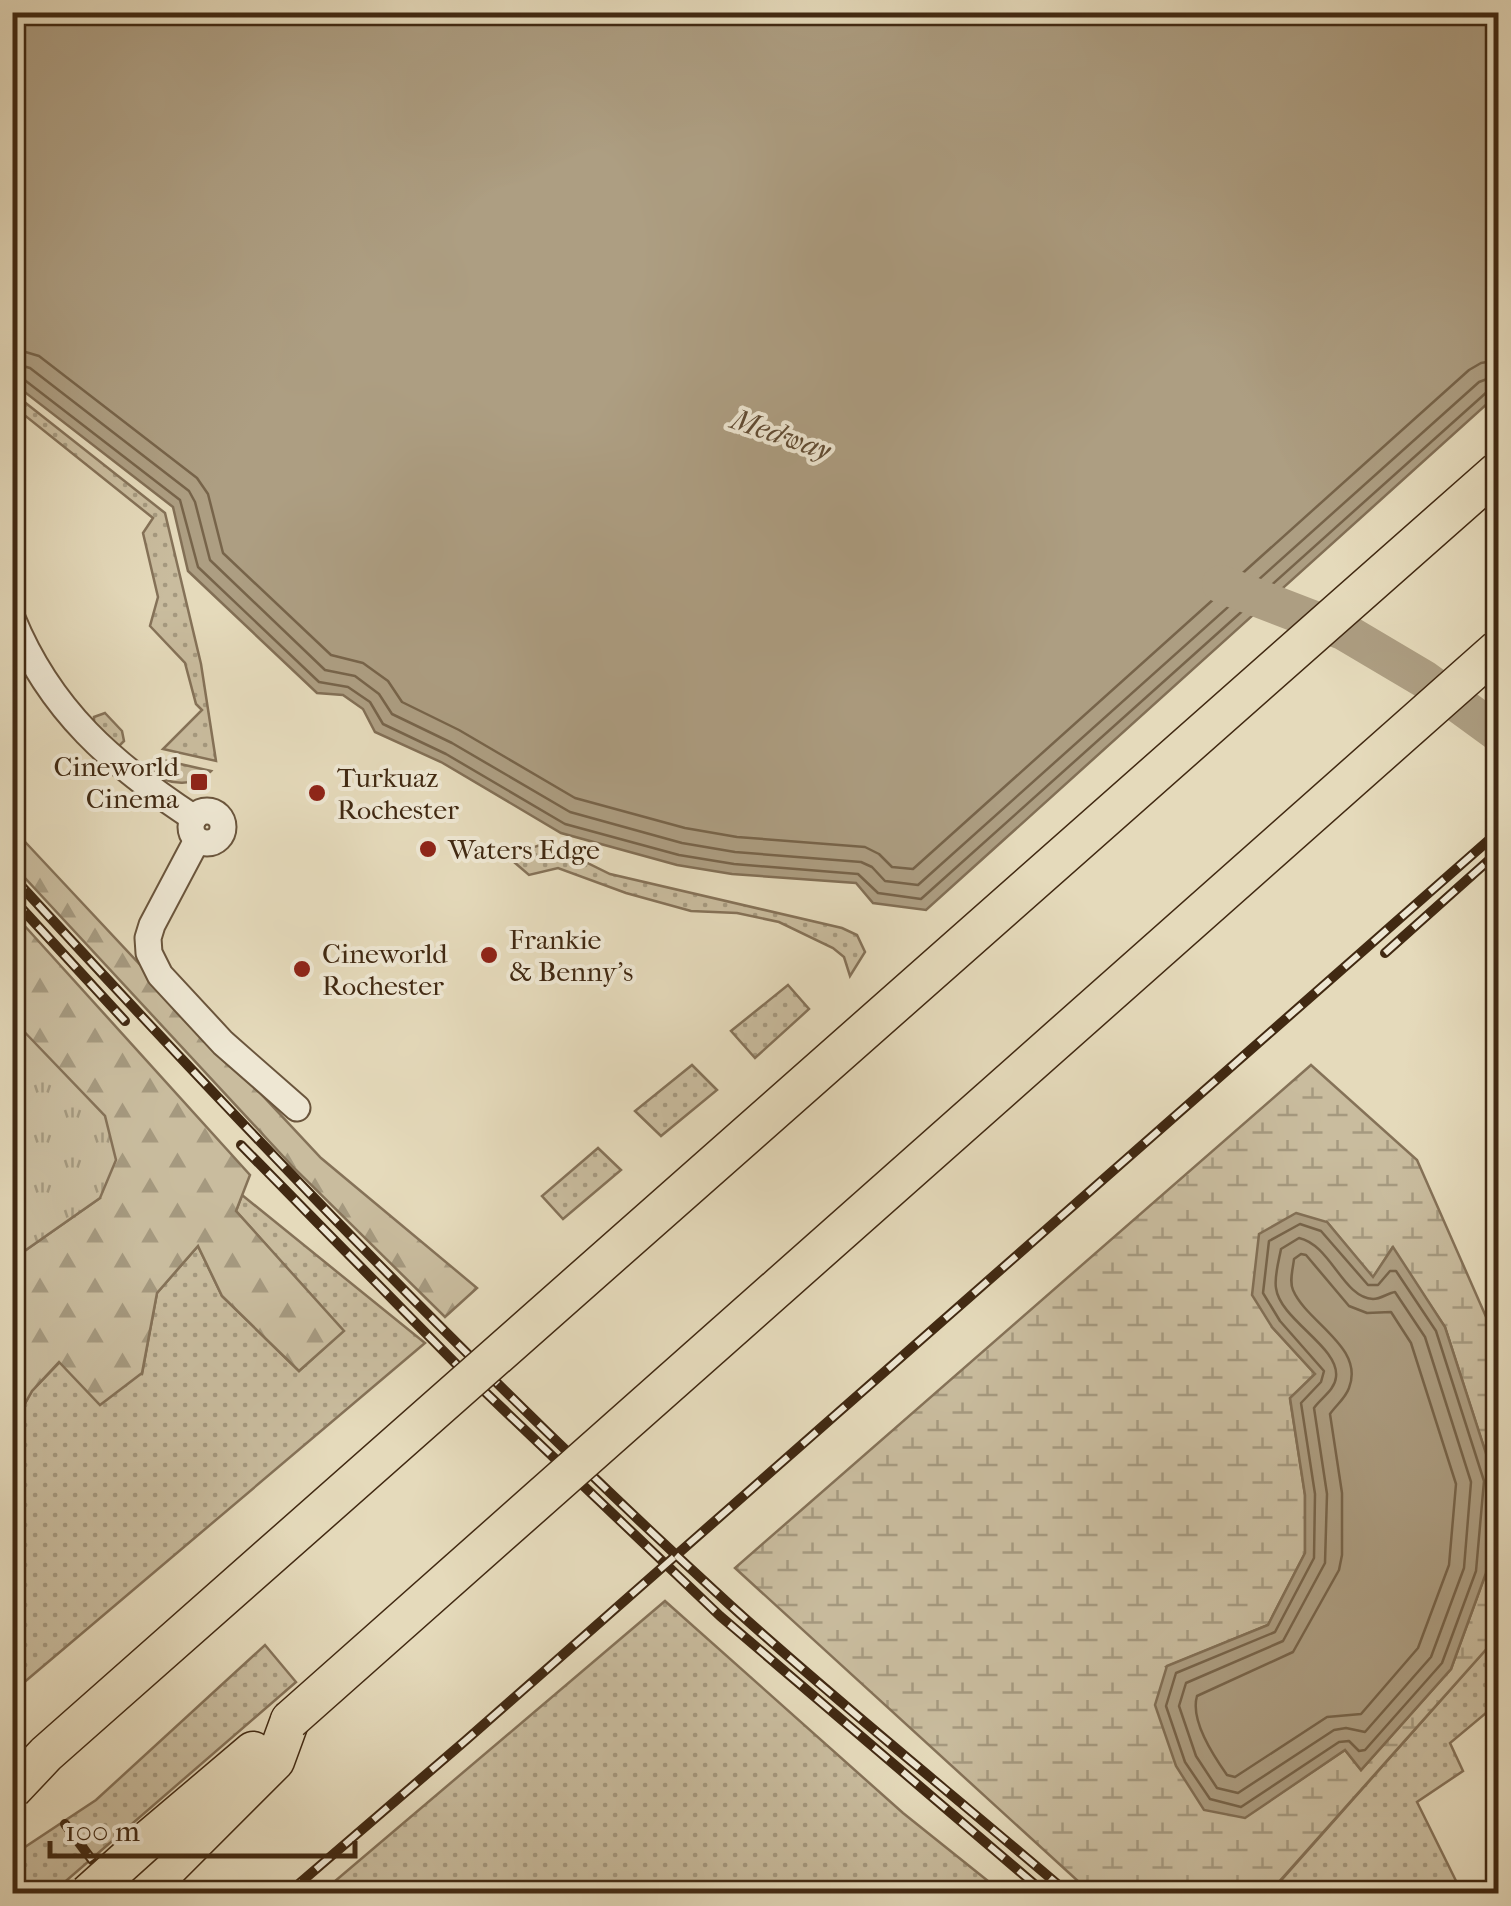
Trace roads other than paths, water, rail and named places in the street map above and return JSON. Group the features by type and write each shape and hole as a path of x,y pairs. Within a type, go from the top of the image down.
{"highway":[{"path":"12,1790 46,1754 1498,471"},
{"path":"88,1894 158,1853 275,1761 290,1720 1498,649"},
{"path":"12,1776 46,1754"},
{"path":"142,1894 158,1853"}],"street":[{"path":"12,618 37,668 95,745 196,829 152,926 149,953 160,975 223,1043 297,1108"}],"water":[{"path":"12,13 1498,13 1498,394 926,910 873,903 856,883 732,874 677,865 561,833 441,762 375,732 363,709 343,695 317,693 188,571 173,507 13,383"},
{"path":"1296,1213 1327,1222 1373,1277 1393,1247 1445,1327 1494,1478 1486,1573 1451,1669 1361,1770 1345,1750 1245,1818 1204,1810 1176,1766 1155,1705 1167,1666 1268,1625 1305,1553 1305,1495 1290,1398 1315,1374 1272,1327 1252,1295 1259,1234"}],"waterway":[{"name":"Medway","path":"1221,584 1343,631 1424,679 1498,733"}],"railway":[{"path":"287,1894 1498,832"},
{"path":"1385,953 1497,853"},
{"path":"12,876 274,1156 543,1429 729,1604 1069,1894"},
{"path":"12,898 125,1021"},
{"path":"241,1145 461,1369 720,1616 1046,1894"},
{"path":"65,1824 92,1860"}],"place":[{"name":"Cineworld Cinema","path":"199,782"},
{"name":"Turkuaz Rochester","path":"317,793"},
{"name":"Waters Edge","path":"428,849"},
{"name":"Frankie & Benny's","path":"489,955"},
{"name":"Cineworld Rochester","path":"302,969"}]}
